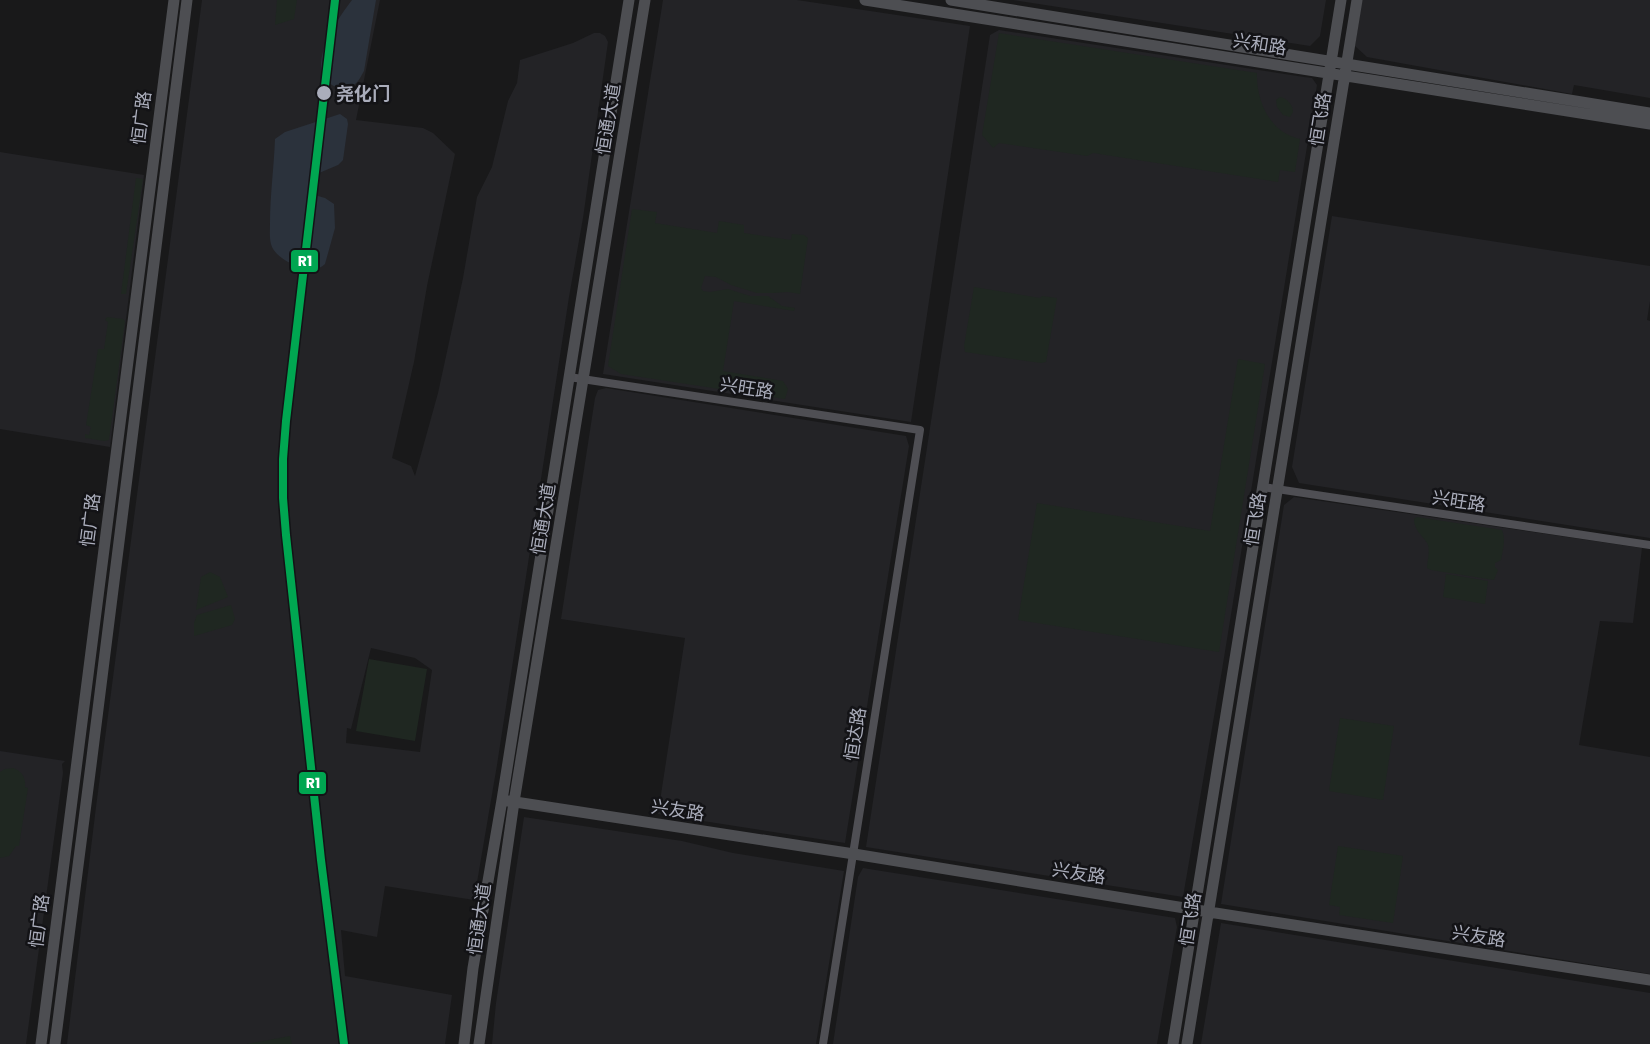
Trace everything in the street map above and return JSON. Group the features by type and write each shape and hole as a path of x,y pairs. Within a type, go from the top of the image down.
{"main road":[{"name":"恒广路","path":"41,1044 174,0"},
{"name":"恒广路","path":"55,1044 187,0"},
{"name":"恒通大道","path":"464,1044 473,968 502,800 630,0"},
{"name":"恒通大道","path":"479,1044 514,802 645,0"},
{"name":"兴和路","path":"865,0 1329,67"},
{"name":"兴和路","path":"951,0 987,3 1329,67 1650,124"},
{"name":"恒飞路","path":"1174,1044 1341,0"},
{"name":"恒飞路","path":"1187,1044 1356,0"},
{"path":"984,18 987,3"},
{"name":"兴和路","path":"1346,70 1650,113"},
{"name":"兴友路","path":"502,800 1650,980"}],"street":[{"name":"兴旺路","path":"569,377 920,430"},
{"name":"恒达路","path":"823,1044 920,430"},
{"name":"兴旺路","path":"1263,487 1650,545"}],"shaded area":[{"path":"202,0 380,0 356,120 423,128 433,133 455,154 427,286 414,362 392,458 411,466 415,476 438,393 463,278 477,197 492,167 508,101 517,83 520,60 573,43 594,33 600,33 605,36 608,42 583,218 474,900 385,886 377,937 341,930 345,976 452,995 445,1044 67,1044 96,807","holes":["371,648 415,658 432,670 420,752 346,743 347,728 351,729"]},
{"path":"277,0 297,0 294,19 275,25"},
{"path":"352,0 376,0 364,71 355,84 350,87 339,88 333,86 324,78 321,67 322,58 331,31"},
{"path":"663,0 797,0 970,26 911,422 603,374"},
{"path":"1013,0 1326,0 1320,36 1310,46"},
{"path":"1362,0 1650,0 1650,98 1574,85 1572,94 1367,57 1355,46"},
{"path":"999,30 1312,78 1317,85 1222,670 1183,897 866,847 990,35"},
{"path":"999,33 1257,73 1259,94 1267,114 1280,130 1289,136 1300,139 1295,172 1280,170 1278,182 1093,153 1087,156 999,143 993,148 982,135"},
{"path":"1280,97 1291,104 1293,112 1290,117 1283,115 1277,107 1276,100"},
{"path":"340,114 347,119 348,124 343,160 338,165 312,176 309,189 311,194 325,198 334,204 335,228 325,264 313,270 307,269 284,260 274,251 271,244 270,213 275,139 285,132"},
{"path":"0,152 144,175 110,447 0,429"},
{"path":"136,178 143,179 126,294 121,294"},
{"path":"632,209 657,212 655,223 717,233 719,221 744,225 744,233 791,240 792,234 804,235 808,238 800,294 788,292 757,293 731,285 716,277 705,276 701,288 703,291 710,292 728,289 750,296 768,296 782,306 795,308 794,311 734,301 723,371 783,381 788,389 785,399 621,374 608,366"},
{"path":"1332,216 1650,266 1650,301 1647,320 1650,321 1650,538 1299,483 1292,467"},
{"path":"974,287 1040,298 1042,296 1057,298 1046,362 1041,363 965,352 964,346"},
{"path":"107,317 123,319 125,321 109,440 104,441 85,438 85,434 89,435 91,427 86,425 98,349 104,349 108,322 105,320"},
{"path":"1238,359 1265,364 1219,652 1018,620 1037,503 1210,531"},
{"path":"606,388 906,436 909,446 845,843 658,814 685,638 561,619 595,398 598,390"},
{"path":"1294,497 1642,548 1633,623 1600,621 1579,745 1650,757 1650,974 1221,904 1284,505"},
{"path":"1417,517 1502,530 1504,537 1503,548 1501,560 1495,563 1495,567 1498,570 1494,580 1427,568 1428,546 1415,526 1414,519"},
{"path":"210,572 220,577 228,597 196,610 201,577"},
{"path":"1446,574 1488,581 1485,604 1443,597"},
{"path":"231,605 235,619 232,625 194,636 194,623 197,615"},
{"path":"369,659 427,669 415,741 356,731"},
{"path":"1340,718 1394,726 1383,800 1329,791"},
{"path":"0,751 65,761 62,764 63,773 26,1044 0,1044"},
{"path":"13,768 23,775 25,787 28,788 19,846 16,846 9,856 0,858 0,772"},
{"path":"524,817 682,841 733,853 844,871 816,1044 492,1044 496,1003"},
{"path":"1338,846 1403,856 1393,923 1339,915 1340,907 1329,905"},
{"path":"863,868 1175,918 1177,927 1157,1044 833,1044 858,877"},
{"path":"1221,923 1650,993 1650,1044 1201,1044"},
{"path":"290,1036 292,1044 247,1044"}],"transit line":[{"name":"R1","path":"335,0 286,421 283,459 283,498 321,860 344,1044"}],"place":[{"name":"尧化门","path":"324,93"}]}
